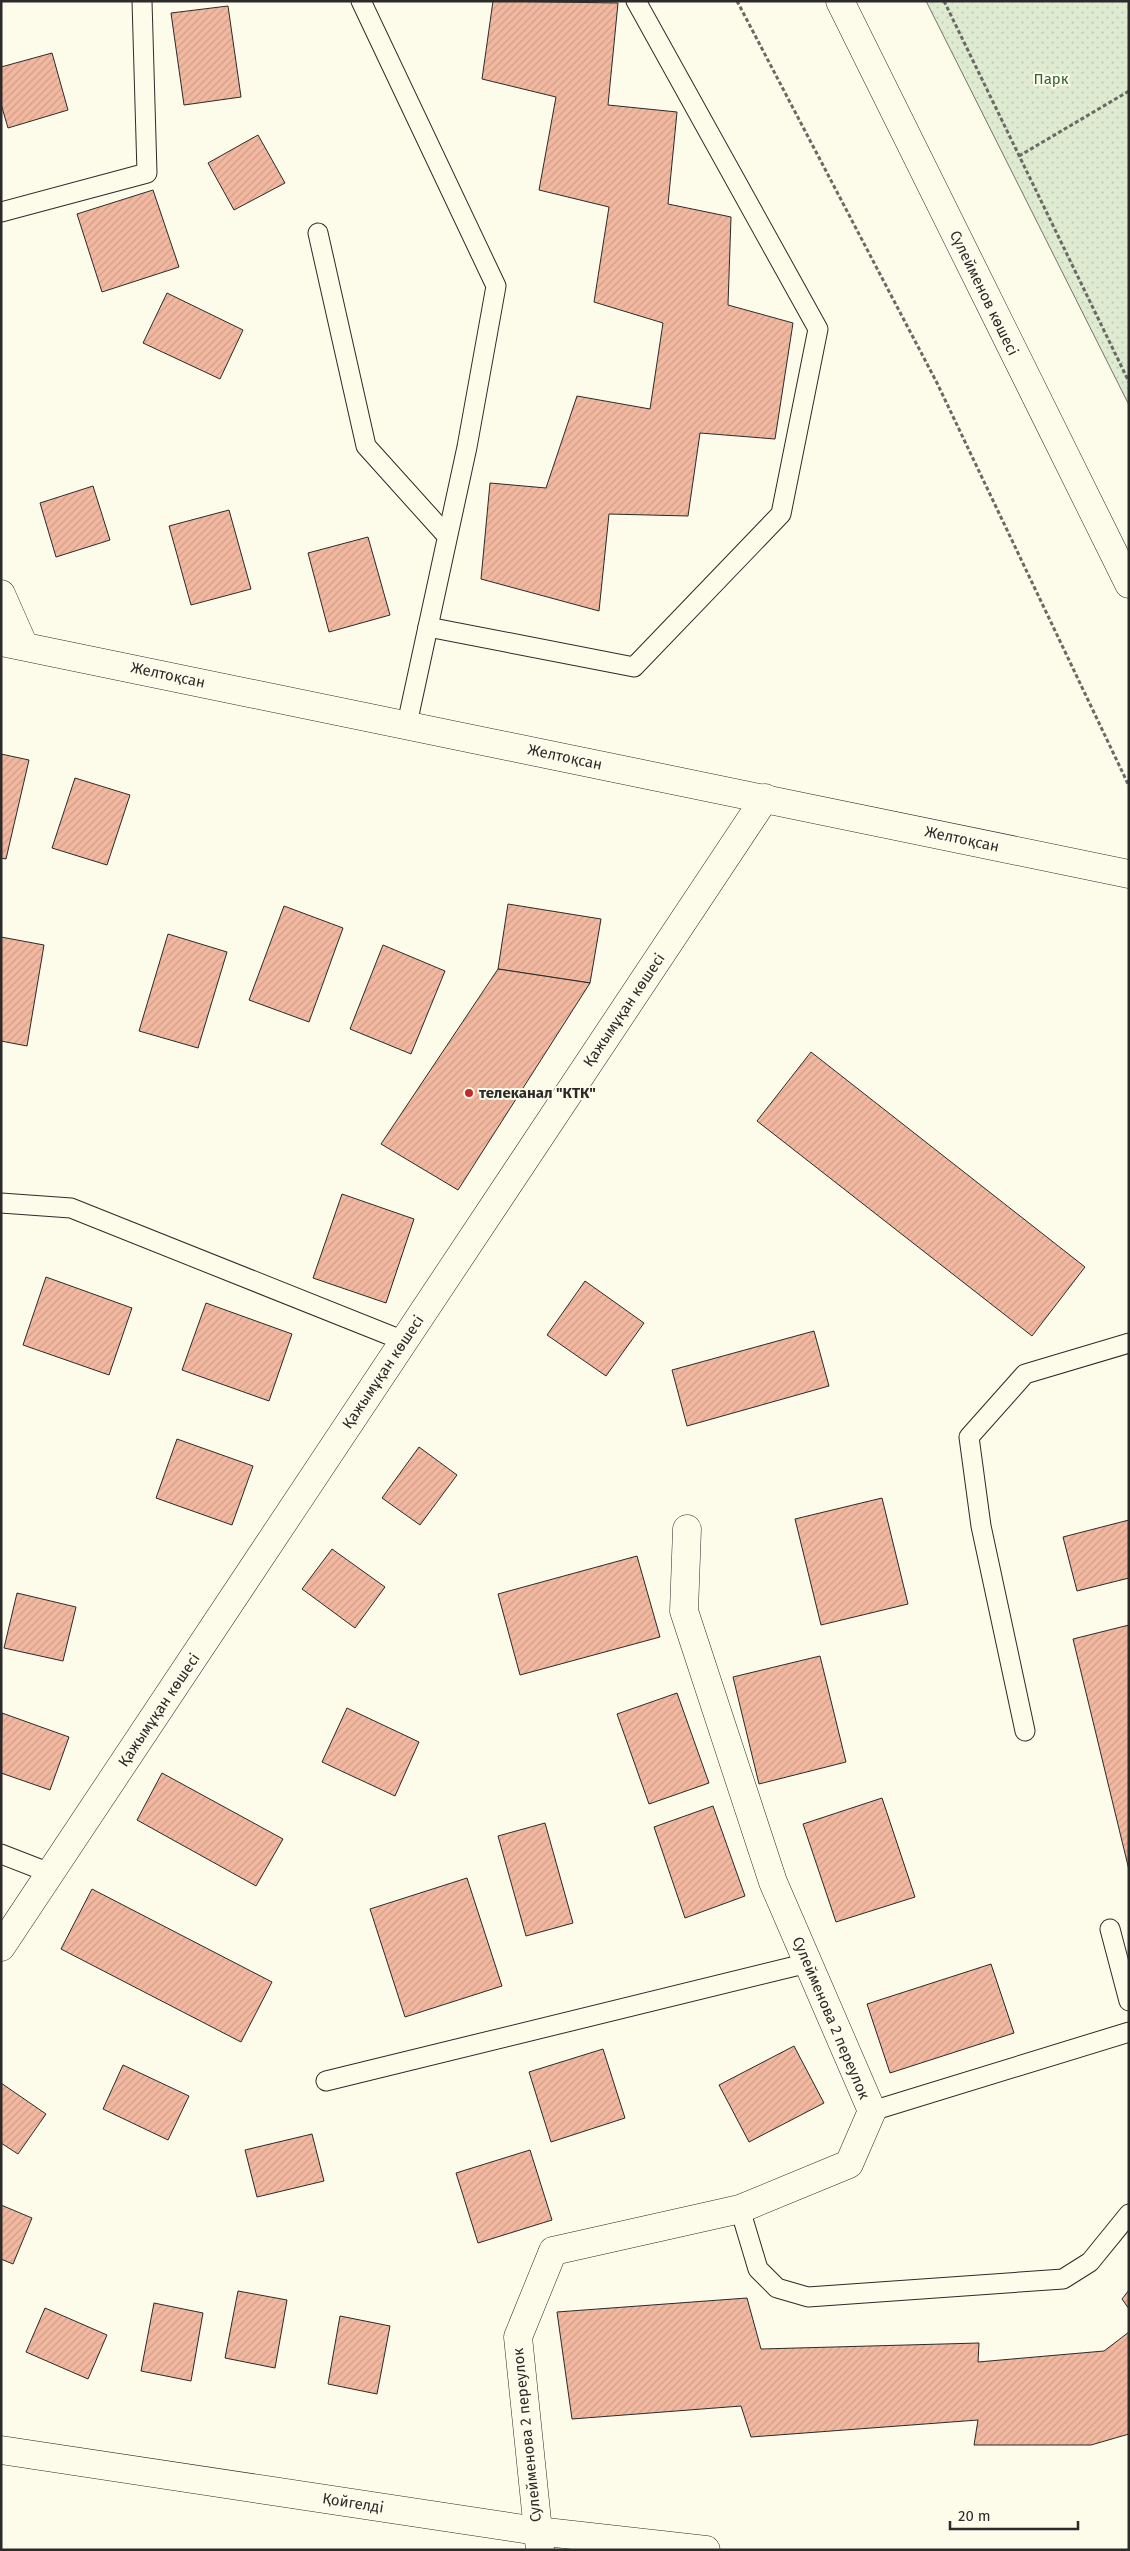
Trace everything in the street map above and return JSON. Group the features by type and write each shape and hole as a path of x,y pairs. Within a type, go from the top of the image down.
{"street":[{"name":"Сүлейменов көшесі","path":"840,1 1129,584"},
{"path":"1,594 13,644"},
{"name":"Желтоқсан","path":"13,644 1129,874"},
{"name":"Қажымұқан көшесі","path":"1,1947 765,798"},
{"name":"Сулейменова 2 переулок","path":"538,2540 518,2337 552,2251 740,2209 849,2164 872,2111 773,1882 684,1611 687,1529"},
{"name":"Қойгелді","path":"1,2450 538,2540 706,2550"}],"lane":[{"path":"1,212 147,173 142,1"},
{"path":"362,1 496,286 467,447 407,724"},
{"path":"428,627 634,667 781,514 818,330 636,1"},
{"path":"318,233 366,446 447,536"},
{"path":"1,1203 71,1208 404,1341"},
{"path":"1025,1731 981,1526 969,1437 1025,1374 1129,1343"},
{"path":"1,1854 50,1873"},
{"path":"1110,1929 1129,2001"},
{"path":"326,2081 808,1963"},
{"path":"872,2111 1129,2032"},
{"path":"740,2209 758,2269 777,2288 808,2297 1063,2279 1090,2262 1129,2214"}],"path":[{"path":"737,1 937,383 1129,786"},
{"path":"944,1 1129,382"},
{"path":"1019,156 1129,90"}],"green space":[{"name":"Парк","path":"926,1 1129,1 1129,405"}],"building":[{"path":"493,1 618,3 608,105 677,112 668,204 731,217 728,305 793,323 775,439 700,433 688,516 609,514 599,611 481,579 490,483 546,488 577,396 650,409 663,323 594,302 609,207 539,190 556,97 482,79"},
{"path":"228,6 241,97 184,105 171,13"},
{"path":"52,53 68,110 8,128 1,104 1,67"},
{"path":"258,135 285,183 234,210 208,163"},
{"path":"153,190 179,267 102,292 77,214"},
{"path":"167,293 243,330 220,379 143,343"},
{"path":"93,486 110,540 56,557 40,503"},
{"path":"229,510 251,589 191,605 169,526"},
{"path":"368,537 390,615 329,632 308,553"},
{"path":"1,754 29,760 6,859 1,858"},
{"path":"75,778 130,795 107,865 52,848"},
{"path":"508,904 601,919 590,983 498,969"},
{"path":"284,906 343,928 309,1022 249,1000"},
{"path":"168,934 227,952 198,1048 139,1031"},
{"path":"1,937 44,945 27,1046 1,1041"},
{"path":"383,945 445,971 411,1054 350,1029"},
{"path":"498,969 590,983 458,1190 381,1144"},
{"path":"811,1052 1085,1267 1032,1336 757,1121"},
{"path":"342,1194 414,1219 386,1303 313,1278"},
{"path":"46,1277 132,1308 109,1375 23,1345"},
{"path":"585,1281 644,1323 606,1376 547,1335"},
{"path":"206,1303 292,1334 269,1401 182,1370"},
{"path":"814,1331 829,1386 687,1426 672,1370"},
{"path":"177,1439 253,1466 232,1525 156,1498"},
{"path":"419,1447 457,1475 420,1525 382,1498"},
{"path":"882,1498 908,1604 821,1625 795,1519"},
{"path":"1129,1520 1129,1578 1077,1591 1063,1537"},
{"path":"332,1549 385,1587 355,1628 302,1589"},
{"path":"637,1556 660,1637 520,1675 498,1594"},
{"path":"17,1593 76,1607 63,1661 4,1648"},
{"path":"1129,1625 1129,1870 1073,1639"},
{"path":"820,1656 846,1762 759,1784 733,1677"},
{"path":"677,1693 709,1783 649,1804 617,1714"},
{"path":"347,1708 419,1742 395,1796 322,1762"},
{"path":"2,1713 69,1737 50,1790 1,1773"},
{"path":"162,1773 283,1839 256,1886 137,1820"},
{"path":"882,1798 915,1897 836,1922 803,1824"},
{"path":"713,1806 745,1896 685,1918 654,1827"},
{"path":"545,1823 573,1923 526,1936 498,1836"},
{"path":"467,1878 502,1986 405,2017 370,1909"},
{"path":"92,1889 272,1982 241,2042 61,1949"},
{"path":"991,1964 1014,2033 890,2073 867,2004"},
{"path":"794,2046 824,2103 749,2142 719,2085"},
{"path":"603,2049 625,2118 551,2142 529,2072"},
{"path":"123,2065 189,2096 168,2140 103,2109"},
{"path":"1,2083 46,2114 18,2154 1,2143"},
{"path":"312,2134 324,2181 257,2197 245,2150"},
{"path":"530,2150 552,2220 478,2243 456,2173"},
{"path":"1,2205 32,2218 13,2264 1,2259"},
{"path":"1129,2290 1129,2309 1122,2299"},
{"path":"238,2291 287,2300 275,2368 225,2358"},
{"path":"747,2298 761,2349 979,2343 978,2362 1104,2351 1129,2332 1129,2434 1091,2445 974,2445 978,2420 751,2437 741,2406 572,2419 557,2312"},
{"path":"154,2303 203,2313 191,2381 141,2371"},
{"path":"45,2308 107,2335 88,2379 26,2352"},
{"path":"340,2316 390,2326 377,2394 328,2384"}],"place":[{"name":"телеканал \"КТК\"","path":"469,1093"}]}
